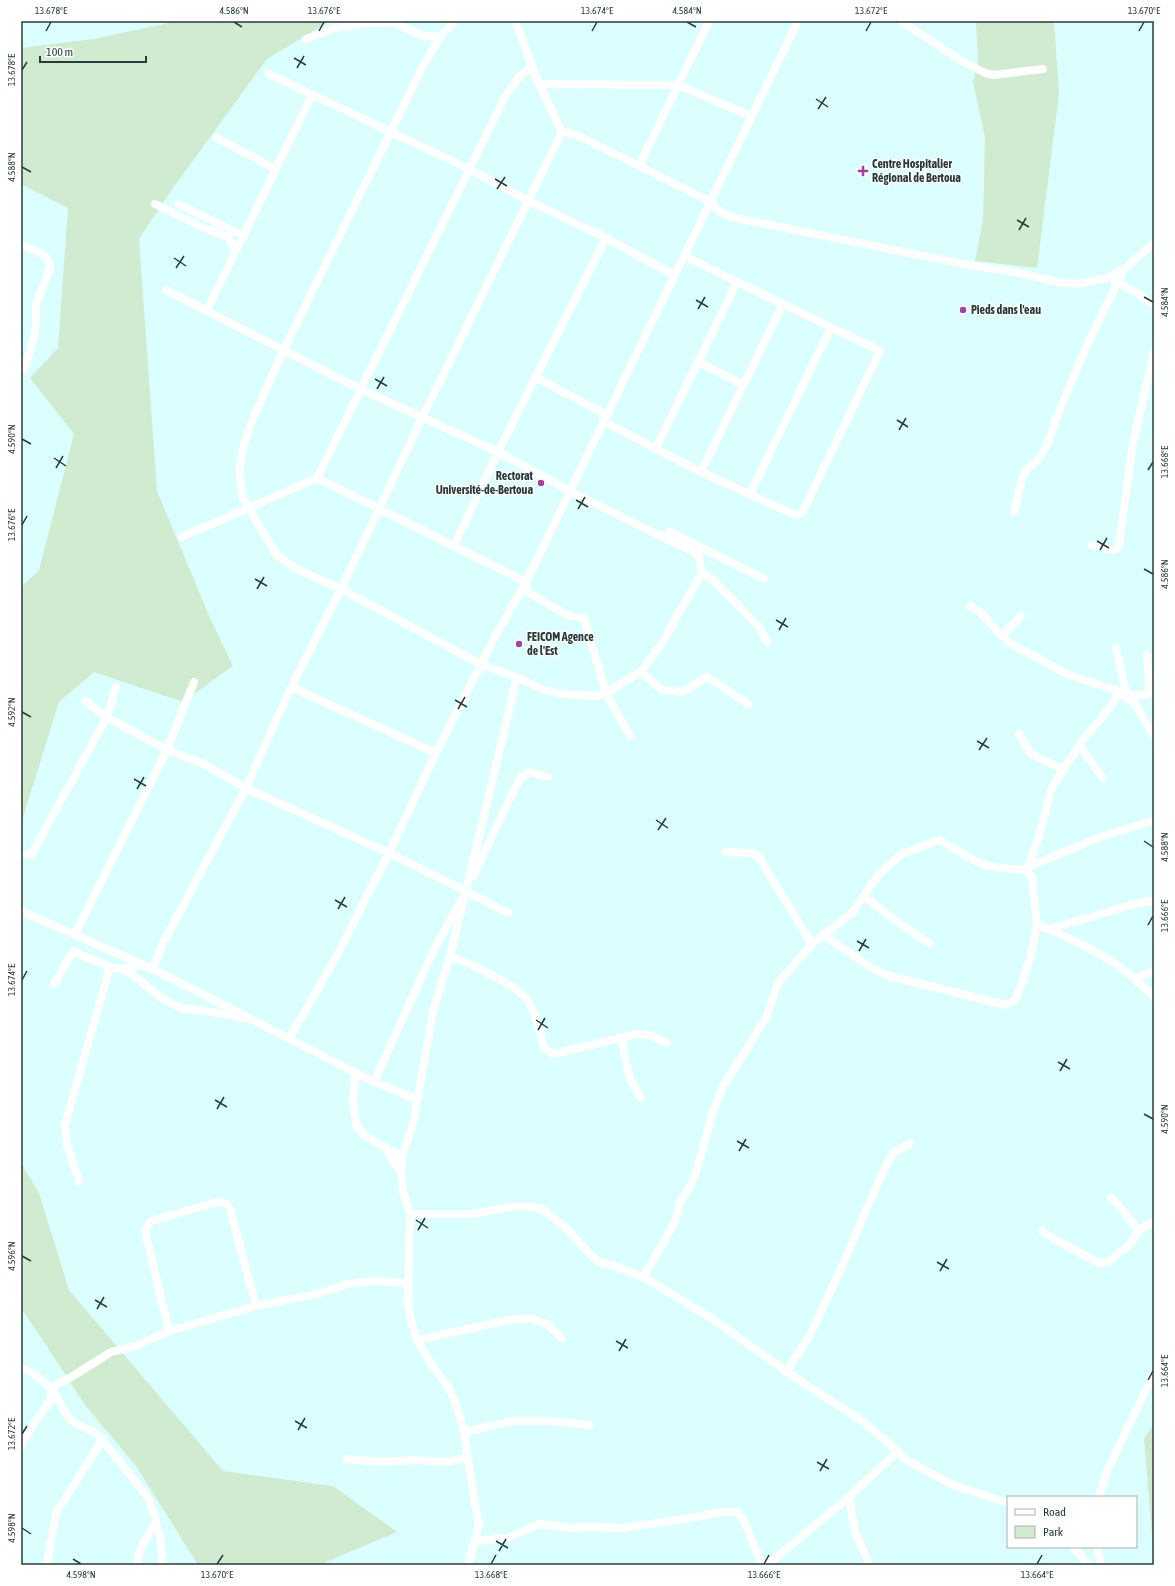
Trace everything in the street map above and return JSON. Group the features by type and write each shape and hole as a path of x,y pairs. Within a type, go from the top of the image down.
{"street":[{"path":"455,21 440,36 424,64 282,351 245,441 239,470 243,499 277,555 295,568 341,589 482,665 539,688 560,694 596,696 606,693 641,672 662,643 702,572"},
{"path":"515,21 539,84 562,132"},
{"path":"639,166 709,21"},
{"path":"289,1038 333,963 389,853 436,753 526,582 544,541 648,333 674,275 711,202 751,116 798,21"},
{"path":"901,21 985,73 994,75 1043,70"},
{"path":"306,39 334,28 364,23 395,23 424,36 440,36"},
{"path":"182,537 317,478 504,97 519,77 532,66"},
{"path":"269,74 469,168 529,201 606,238 674,275"},
{"path":"539,84 678,85 751,116"},
{"path":"207,310 312,95"},
{"path":"562,132 577,135 711,202 720,212 731,217 968,265 1002,269 1063,283 1078,284 1107,278 1124,269 1154,243"},
{"path":"153,969 163,943 246,788 291,687 341,589 423,416 562,132"},
{"path":"217,138 276,169"},
{"path":"155,204 202,227 228,237 236,251"},
{"path":"178,204 244,236"},
{"path":"454,546 498,452 606,238"},
{"path":"21,245 38,252 47,258 50,263 50,268 36,304 36,324 34,337 24,370"},
{"path":"536,377 656,448 701,472 793,514 798,515 803,511 880,351 684,256"},
{"path":"1014,512 1022,478 1026,470 1040,458 1046,447 1060,409 1088,343 1124,269"},
{"path":"1107,278 1118,282 1154,305"},
{"path":"656,448 737,282"},
{"path":"166,290 207,310 282,351 360,389 423,416 498,452 570,491 698,554 702,572 715,582 760,628 767,642"},
{"path":"701,472 783,304"},
{"path":"750,494 831,327"},
{"path":"1092,545 1113,550 1118,548 1133,443 1154,352"},
{"path":"698,362 744,385"},
{"path":"317,478 526,582"},
{"path":"662,537 670,532 764,579"},
{"path":"526,582 527,592 550,606 578,618 584,618 606,693 630,736"},
{"path":"970,606 980,612 1002,636 1012,644 1067,674 1133,696 1153,693 1149,687 1148,655"},
{"path":"1002,636 1021,616"},
{"path":"1116,648 1126,692 1133,696"},
{"path":"641,672 662,690 682,692 707,677 748,704"},
{"path":"468,1565 479,1524 474,1504 464,1432 455,1401 448,1386 432,1365 417,1340 411,1322 409,1309 410,1214 403,1191 401,1173 402,1157 413,1124 416,1099 433,1011 450,956 517,678"},
{"path":"76,934 167,750 194,682"},
{"path":"21,854 31,854 107,716 116,687"},
{"path":"291,687 436,753"},
{"path":"1119,692 1134,702 1154,736"},
{"path":"1027,870 1038,839 1052,788 1065,770 1079,745 1113,704 1119,692"},
{"path":"85,701 107,716 167,750 204,764 246,788 389,853 508,913"},
{"path":"1019,734 1031,754 1065,770"},
{"path":"1079,745 1103,778"},
{"path":"374,1082 431,956 466,891 520,778 530,772 548,777"},
{"path":"643,1277 675,1222 680,1202 691,1184 697,1169 712,1115 722,1088 766,1018 778,983 812,944 852,913 879,874 902,854 939,840 951,845 965,855 983,864 1004,869 1027,870 1031,866 1095,838 1154,820"},
{"path":"725,852 752,854 758,856 812,944"},
{"path":"824,935 869,966 886,975 1005,1005 1015,1000 1023,980 1031,954 1037,925 1032,877 1027,870"},
{"path":"864,896 888,915 930,944"},
{"path":"1050,929 1131,905 1154,900"},
{"path":"21,909 23,912 153,969 374,1082 416,1099"},
{"path":"1037,925 1050,929 1076,942 1128,973 1154,997"},
{"path":"54,984 74,952 110,967 122,969 134,975 164,1000 182,1008 231,1015 289,1038"},
{"path":"450,956 478,968 520,992 527,999 543,1046 548,1052 554,1054 636,1034 644,1034 667,1043"},
{"path":"122,969 140,965 153,969"},
{"path":"79,1182 67,1144 65,1125 110,967"},
{"path":"1138,983 1140,976 1154,971"},
{"path":"621,1038 630,1079 641,1098"},
{"path":"356,1072 353,1100 356,1124 363,1134 402,1157"},
{"path":"786,1372 809,1337 820,1315 878,1180 893,1154 910,1144"},
{"path":"386,1148 401,1173"},
{"path":"1110,1198 1118,1204 1139,1230"},
{"path":"170,1331 145,1231 151,1221 221,1200 227,1204 230,1209 256,1306"},
{"path":"410,1214 472,1214 510,1207 528,1206 542,1209 565,1227 599,1262 612,1265 643,1277 711,1318 786,1372 861,1420 892,1445 897,1452 908,1461 953,1486 1007,1503"},
{"path":"1042,1231 1099,1263 1108,1262 1130,1244 1139,1230 1154,1221"},
{"path":"51,1388 74,1376 111,1352 136,1346 170,1331 256,1306 317,1294 347,1284 372,1281 409,1283"},
{"path":"417,1340 509,1320 531,1318 549,1325 561,1338"},
{"path":"21,1368 27,1370 51,1388 72,1421 78,1425 90,1429 103,1439 148,1498 156,1519 156,1525 161,1540 164,1565"},
{"path":"1099,1496 1108,1471 1154,1373"},
{"path":"21,1446 51,1399 51,1388"},
{"path":"464,1432 513,1420 550,1421 590,1425"},
{"path":"47,1565 56,1513 103,1439"},
{"path":"767,1565 849,1497 897,1452"},
{"path":"347,1459 380,1462 416,1460 444,1462 468,1458"},
{"path":"849,1497 854,1532 867,1558 868,1565"},
{"path":"474,1541 507,1538 540,1524 570,1528 585,1526 623,1528 679,1520 728,1510 738,1512 745,1523 762,1565"},
{"path":"137,1565 140,1549 156,1525"},
{"path":"1074,1548 1087,1562 1100,1561 1097,1548"}],"green space":[{"path":"178,21 330,21 267,59 173,188 139,239 157,491 210,618 233,666 183,702 94,672 59,702 21,824 21,587 39,570 74,434 30,378 58,348 68,208 21,184 21,48 93,39"},
{"path":"976,21 1054,21 1059,94 1037,268 975,261 983,219 985,138 973,81 978,62"},
{"path":"21,1163 39,1193 69,1290 223,1471 333,1486 397,1532 326,1562 325,1565 198,1565 136,1466 85,1405 21,1308"},
{"path":"1154,1424 1154,1562 1144,1438"}],"place":[{"name":"Centre Hospitalier Régional de Bertoua","path":"863,171"},
{"name":"Pieds dans l'eau","path":"963,310"},
{"name":"Rectorat Université-de-Bertoua","path":"541,483"},
{"name":"FEICOM Agence de l'Est","path":"519,644"}]}
